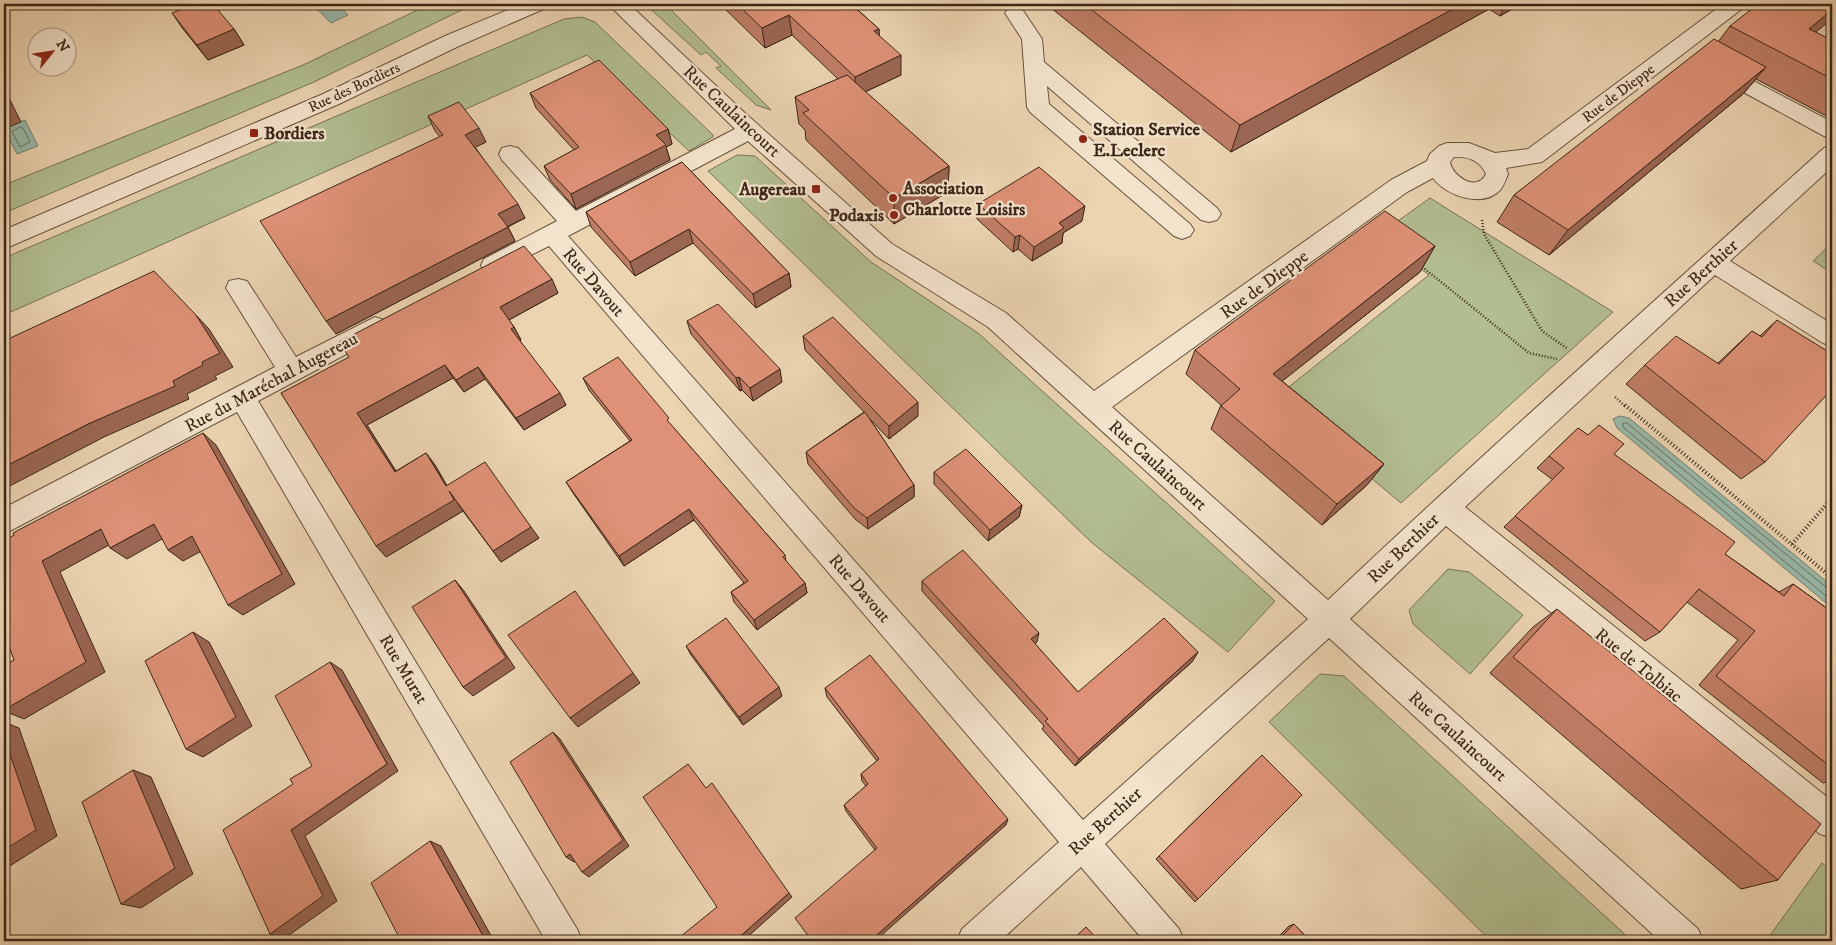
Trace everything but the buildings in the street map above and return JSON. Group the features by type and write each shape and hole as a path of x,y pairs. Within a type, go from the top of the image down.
{"street":[{"name":"Rue des Bordiers","path":"4,240 331,99 452,41 538,4"},
{"name":"Rue Caulaincourt","path":"618,4 751,130 884,250 997,320 1686,941"},
{"name":"Rue de Dieppe","path":"1093,406 1399,186 1437,166 1441,155 1456,149 1475,152 1491,162 1534,156 1736,4"},
{"path":"1015,13 1032,39 1038,107 1182,230"},
{"path":"1678,48 1832,131"},
{"path":"1034,64 1209,214"},
{"path":"474,275 751,130"},
{"name":"Rue Davout","path":"510,154 563,229 1081,842 1167,941"},
{"name":"Rue Berthier","path":"974,941 1329,619 1445,508 1832,154"},
{"path":"1437,166 1439,172 1452,184 1470,190 1478,190 1493,185 1496,180 1497,174 1491,162"},
{"path":"1712,262 1832,336"},
{"path":"238,288 291,371"},
{"name":"Rue du Maréchal Augereau","path":"4,522 396,316"},
{"name":"Rue Murat","path":"242,397 565,941"},
{"name":"Rue de Tolbiac","path":"1445,508 1832,822"}],"path":[{"path":"1478,190 1484,234 1542,331 1597,368 1614,397 1832,578"},
{"path":"1413,259 1529,352 1597,368"},
{"path":"1792,544 1832,498"}],"green space":[{"path":"430,4 474,4 314,82 4,213 4,185 303,65"},
{"path":"645,4 665,4 771,110 756,105 716,68 721,66 706,52 701,55"},
{"path":"582,17 595,22 713,137 689,151 587,55 4,315 4,258 564,19"},
{"path":"737,155 755,156 871,262 978,333 1275,601 1228,652 1091,542 708,171"},
{"path":"1430,198 1613,312 1401,503 1275,398 1429,275 1377,236"},
{"path":"1832,243 1832,273 1813,261"},
{"path":"1448,569 1469,572 1523,615 1470,674 1413,624 1409,610"},
{"path":"1320,674 1344,676 1632,941 1491,941 1269,722"},
{"path":"1822,863 1832,872 1832,941 1766,941"}],"water":[{"path":"322,4 337,4 348,15 331,23 315,7"},
{"path":"25,120 38,146 17,154 4,128"},
{"path":"1620,416 1629,418 1832,586 1832,608 1617,428 1613,419"}],"place":[{"name":"Bordiers","path":"254,133"},
{"name":"Station Service E.Leclerc","path":"1083,139"},
{"name":"Augereau","path":"816,189"},
{"name":"Association Charlotte Loisirs","path":"893,198"},
{"name":"Podaxis","path":"894,215"}]}
